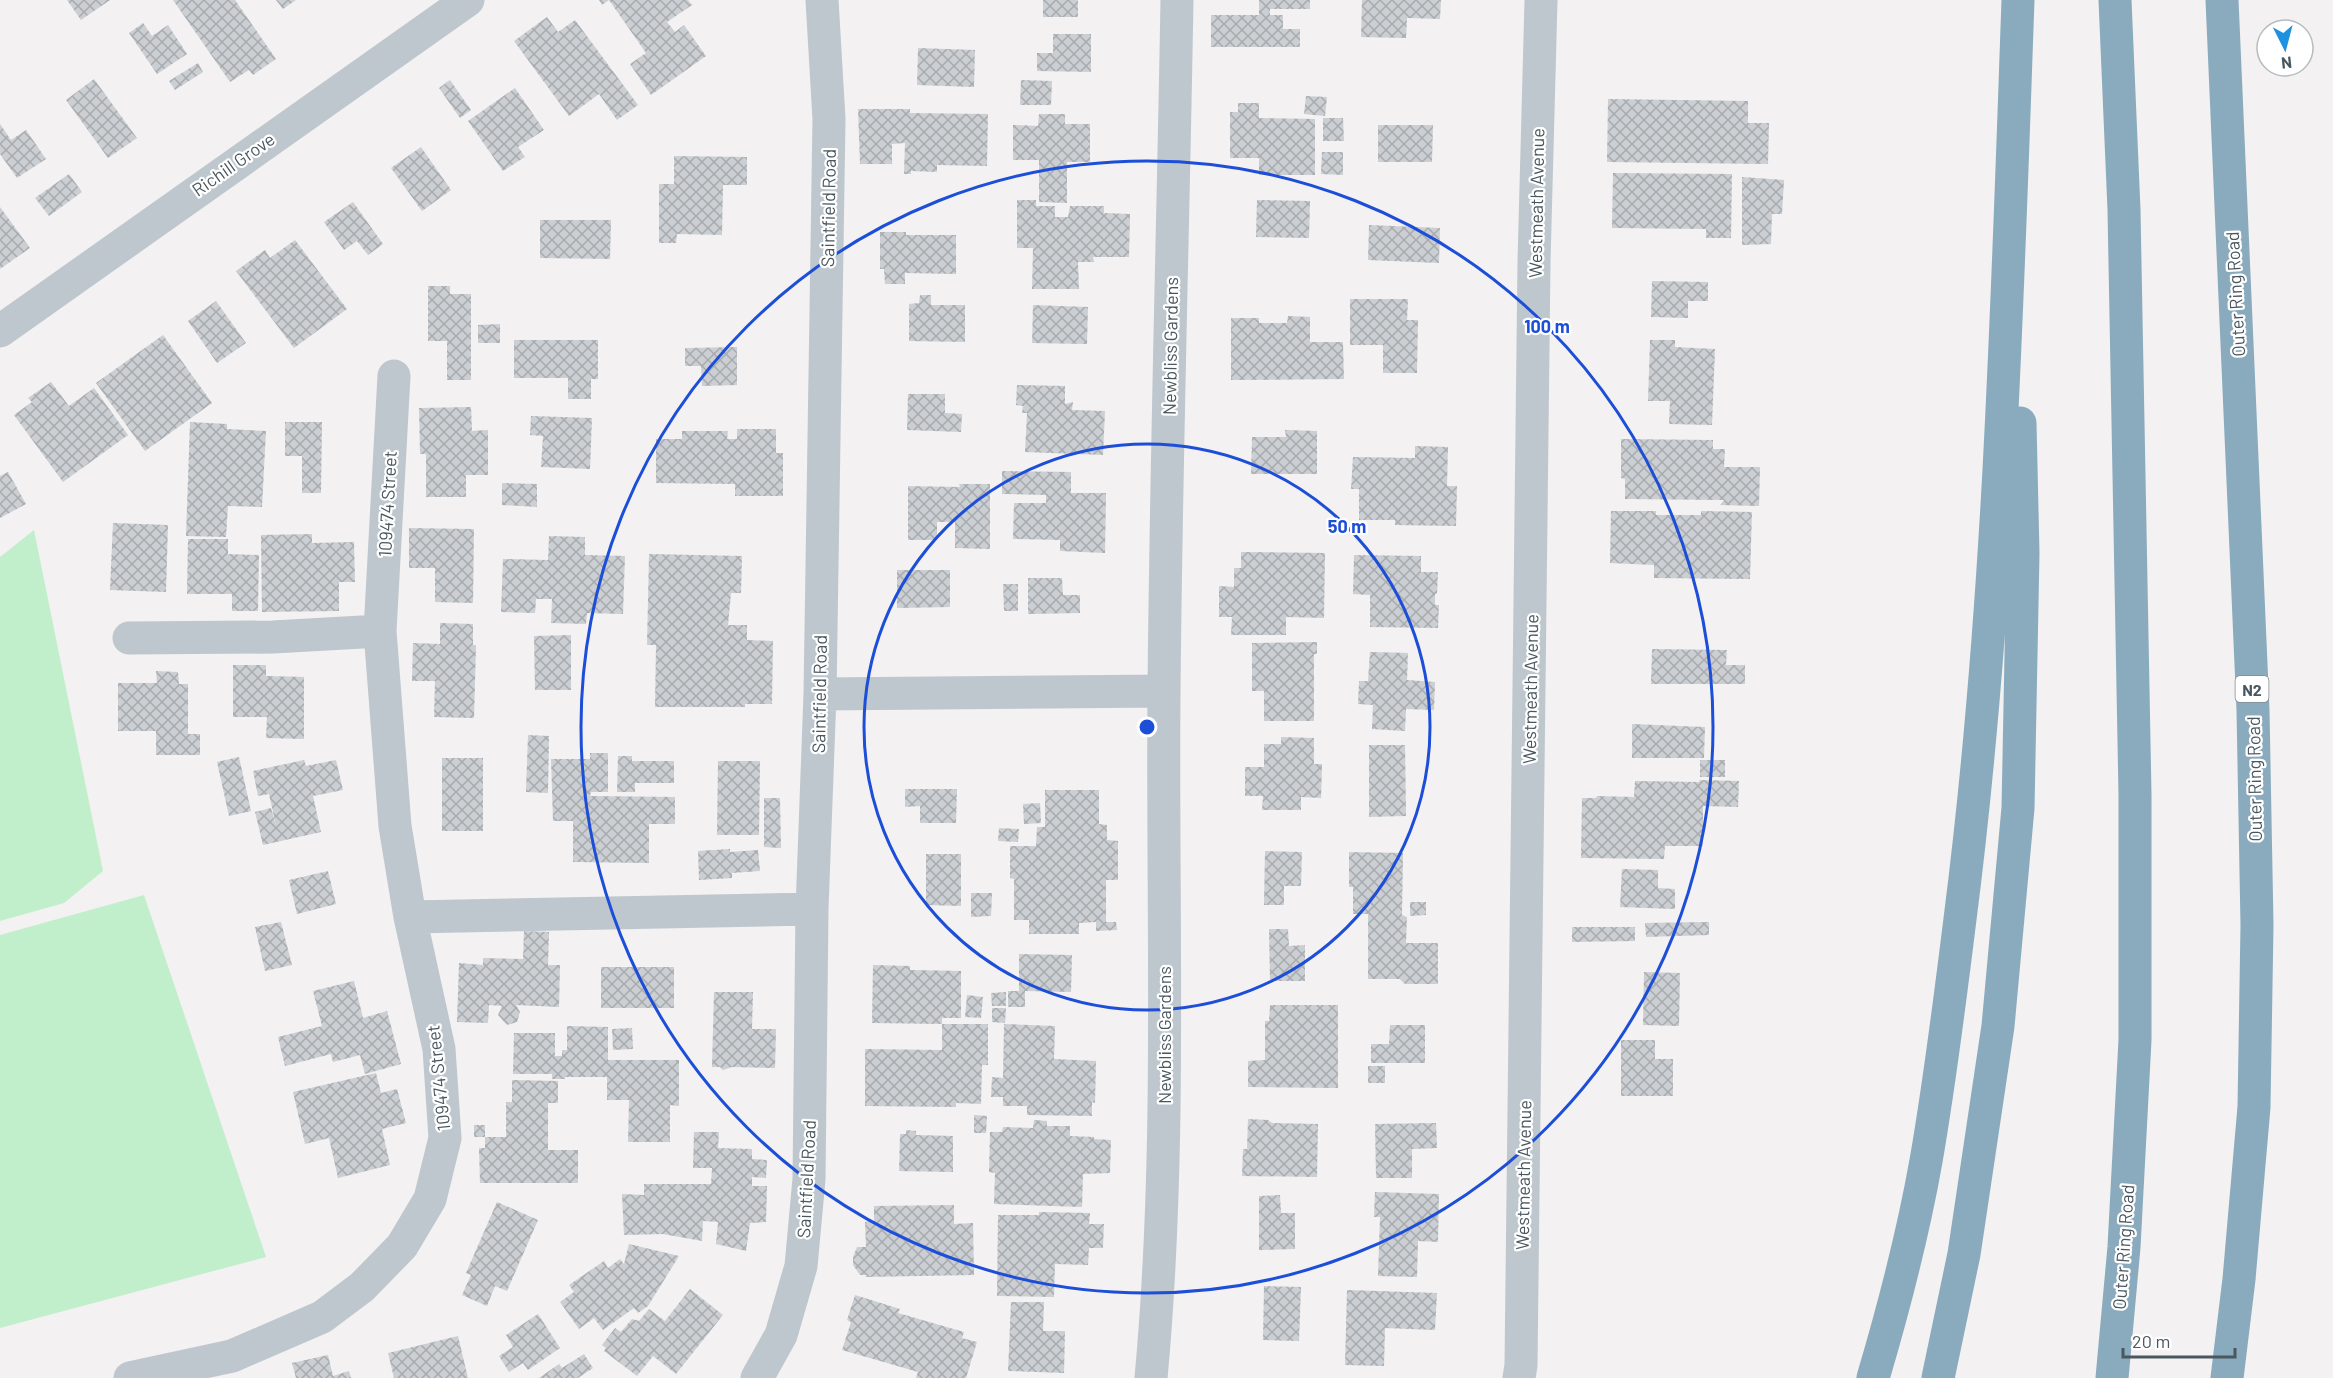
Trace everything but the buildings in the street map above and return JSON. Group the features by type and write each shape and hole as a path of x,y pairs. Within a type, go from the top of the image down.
{"highway":[{"path":"1873,1378 1895,1301 1926,1163 1972,825 1992,589 2018,0"},
{"name":"Outer Ring Road","path":"2112,1378 2124,1246 2135,1040 2135,795 2125,222 2115,0"},
{"name":"Outer Ring Road","path":"2222,0 2253,710 2257,925 2254,1107 2239,1279 2227,1378"},
{"path":"1938,1378 1964,1254 1998,1026 2018,808 2023,553 2013,142"}],"street":[{"name":"Richill Grove","path":"0,331 468,0"},
{"name":"Saintfield Road","path":"757,1378 781,1335 801,1266 809,1179 812,909 820,694 830,118 822,0"},
{"name":"Newbliss Gardens","path":"1151,1378 1156,1318 1164,1113 1164,691 1176,0"},
{"name":"Westmeath Avenue","path":"1519,1378 1521,1365 1534,262 1541,0"},
{"name":"109474 Street","path":"130,1378 234,1367 322,1317 362,1287 402,1246 430,1199 445,1138 439,1049 410,917 395,826 380,631 394,376"},
{"path":"129,638 273,637 380,631"},
{"path":"820,694 1164,691"},
{"path":"410,917 812,909"}],"green space":[{"path":"34,530 103,871 64,903 0,921 0,557"},
{"path":"144,895 266,1257 0,1328 0,935"}]}
